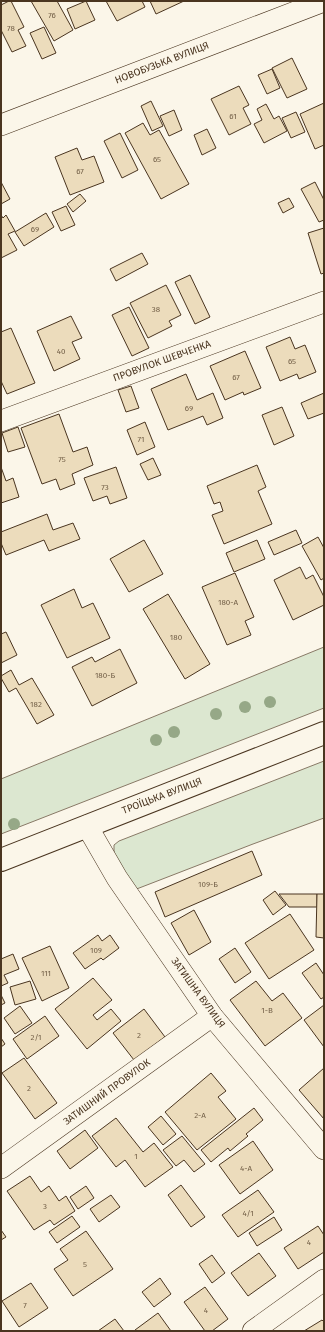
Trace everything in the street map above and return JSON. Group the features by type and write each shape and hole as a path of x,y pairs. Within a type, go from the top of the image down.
{"main road":[{"name":"ТРОЇЦЬКА ВУЛИЦЯ","path":"1,860 324,733"}],"street":[{"name":"НОВОБУЗЬКА ВУЛИЦЯ","path":"1,125 324,1"},
{"name":"ПРОВУЛОК ШЕВЧЕНКА","path":"1,421 324,302"},
{"name":"ЗАТИШНА ВУЛИЦЯ","path":"87,826 117,878 212,1016 324,1149"},
{"name":"ЗАТИШНИЙ ПРОВУЛОК","path":"1,1168 212,1016"},
{"path":"253,1331 324,1280"}],"green space":[{"path":"324,647 324,708 1,834 1,779"},
{"path":"324,761 324,818 134,890 114,853 114,845 119,841"}],"building":[{"path":"11,1 24,27 18,30 26,46 12,52 1,30 1,5"},
{"path":"31,1 57,1 73,30 54,41"},
{"path":"86,1 95,20 75,29 67,9"},
{"path":"106,1 142,1 145,7 117,21"},
{"path":"150,1 184,1 156,14"},
{"path":"44,27 56,53 42,59 30,33"},
{"path":"292,58 307,89 287,98 272,68"},
{"path":"272,69 280,88 267,94 258,75"},
{"path":"239,86 249,105 243,108 251,124 229,135 211,99"},
{"path":"151,101 163,126 152,131 141,106"},
{"path":"324,103 324,145 315,149 300,114"},
{"path":"266,104 274,119 279,116 287,131 264,143 254,124 262,120 257,109"},
{"path":"174,110 182,130 169,136 160,116"},
{"path":"296,112 305,132 291,138 282,118"},
{"path":"143,123 150,135 159,130 189,184 161,199 125,133"},
{"path":"207,129 216,148 202,155 194,135"},
{"path":"120,133 138,170 122,178 104,141"},
{"path":"77,148 82,160 94,156 104,182 70,195 55,157"},
{"path":"1,182 10,199 1,204"},
{"path":"315,182 324,200 324,220 319,222 301,189"},
{"path":"80,194 86,201 73,212 67,204"},
{"path":"289,198 294,207 283,213 278,203"},
{"path":"66,206 75,225 61,231 52,212"},
{"path":"46,213 54,227 24,246 15,232"},
{"path":"1,215 3,218 6,215 15,231 8,234 17,250 1,258"},
{"path":"324,228 324,273 321,274 308,233"},
{"path":"142,253 148,264 116,281 110,269"},
{"path":"190,275 210,317 195,324 175,282"},
{"path":"166,285 181,315 169,321 172,326 148,338 130,303"},
{"path":"129,307 149,348 132,356 112,315"},
{"path":"71,316 82,338 72,342 80,359 54,371 37,331"},
{"path":"11,328 35,383 7,394 1,381 1,332"},
{"path":"290,337 295,349 305,345 316,372 299,379 297,374 280,381 266,347"},
{"path":"245,351 261,388 244,395 243,392 225,400 210,366"},
{"path":"186,374 197,400 213,393 223,418 207,425 203,416 168,430 151,389"},
{"path":"131,386 139,408 126,412 118,390"},
{"path":"324,393 324,413 308,419 301,403"},
{"path":"282,407 294,436 274,445 262,415"},
{"path":"59,414 73,452 87,447 93,465 72,474 75,484 60,490 56,479 42,484 21,428"},
{"path":"145,422 155,447 137,455 127,430"},
{"path":"18,427 25,447 8,452 2,433"},
{"path":"153,458 161,475 148,480 140,464"},
{"path":"257,465 266,487 258,491 272,524 224,544 212,515 223,511 220,502 214,504 207,486"},
{"path":"1,467 6,481 13,478 19,497 1,503"},
{"path":"116,467 127,498 110,504 107,496 93,501 84,478"},
{"path":"47,514 53,530 73,523 80,539 49,551 44,540 6,555 1,543 1,532"},
{"path":"296,530 302,543 274,555 268,542"},
{"path":"318,537 324,548 324,578 321,580 302,546"},
{"path":"144,540 163,574 129,592 110,559"},
{"path":"257,540 265,559 234,572 226,553"},
{"path":"300,567 306,579 313,575 324,597 324,605 293,620 274,580"},
{"path":"235,573 254,617 245,621 251,635 227,645 202,587"},
{"path":"74,589 82,608 93,603 110,638 67,658 41,605"},
{"path":"168,594 210,664 185,679 143,609"},
{"path":"6,632 17,655 1,663 1,634"},
{"path":"120,649 137,683 92,706 72,667 92,657 95,662"},
{"path":"11,670 19,685 32,678 54,715 37,724 16,688 9,692 1,678 1,676"},
{"path":"252,851 262,875 165,917 155,892"},
{"path":"275,891 286,905 273,915 263,900"},
{"path":"279,894 317,894 317,907 289,907"},
{"path":"317,894 324,894 324,938 316,937"},
{"path":"194,910 211,942 189,955 171,923"},
{"path":"290,914 314,950 269,979 245,943"},
{"path":"98,935 102,941 110,935 119,948 103,960 101,958 85,969 73,953"},
{"path":"50,946 69,988 42,1001 22,958"},
{"path":"235,948 251,972 235,983 219,959"},
{"path":"13,954 19,969 4,975 8,983 1,986 1,959"},
{"path":"316,963 324,975 324,997 321,999 302,973"},
{"path":"93,978 112,1000 93,1015 97,1020 111,1009 121,1021 87,1049 55,1009"},
{"path":"30,981 36,999 15,1005 10,987"},
{"path":"256,981 272,1001 283,993 302,1018 265,1046 230,1000"},
{"path":"1,995 5,1003 1,1005"},
{"path":"324,1005 324,1047 304,1020"},
{"path":"20,1006 32,1023 15,1034 4,1018"},
{"path":"144,1009 165,1037 134,1060 113,1033"},
{"path":"45,1016 59,1036 27,1059 13,1039"},
{"path":"1,1038 5,1044 1,1047"},
{"path":"24,1058 57,1103 35,1119 2,1073"},
{"path":"324,1068 324,1119 299,1090"},
{"path":"211,1073 226,1091 218,1097 236,1119 197,1150 165,1112"},
{"path":"254,1108 263,1120 246,1134 248,1136 230,1151 228,1148 211,1162 201,1150"},
{"path":"161,1116 176,1134 163,1145 148,1127"},
{"path":"116,1118 143,1152 154,1143 173,1167 145,1187 125,1160 116,1167 92,1136"},
{"path":"85,1130 98,1148 70,1169 57,1151"},
{"path":"182,1136 205,1164 194,1172 184,1160 176,1166 163,1150"},
{"path":"253,1141 273,1170 240,1194 219,1165"},
{"path":"30,1176 41,1192 49,1186 59,1201 66,1196 75,1211 54,1225 50,1220 34,1230 7,1191"},
{"path":"181,1185 205,1217 191,1227 168,1195"},
{"path":"86,1186 94,1198 78,1209 70,1197"},
{"path":"258,1190 274,1212 238,1237 222,1215"},
{"path":"111,1195 120,1207 99,1222 90,1209"},
{"path":"72,1216 80,1227 57,1243 49,1232"},
{"path":"274,1217 282,1230 257,1246 249,1233"},
{"path":"318,1226 324,1235 324,1252 298,1269 284,1248"},
{"path":"1,1230 6,1237 1,1240"},
{"path":"86,1231 113,1269 73,1296 54,1269 68,1260 60,1249"},
{"path":"259,1253 276,1276 248,1296 231,1273"},
{"path":"212,1255 225,1273 212,1283 199,1264"},
{"path":"160,1278 171,1294 154,1307 142,1292"},
{"path":"31,1283 48,1308 19,1327 2,1301"},
{"path":"205,1287 228,1319 212,1331 205,1331 184,1302"},
{"path":"158,1313 171,1331 135,1330"},
{"path":"115,1319 124,1331 98,1331"},
{"path":"322,1320 324,1322 324,1331 304,1331"}]}
